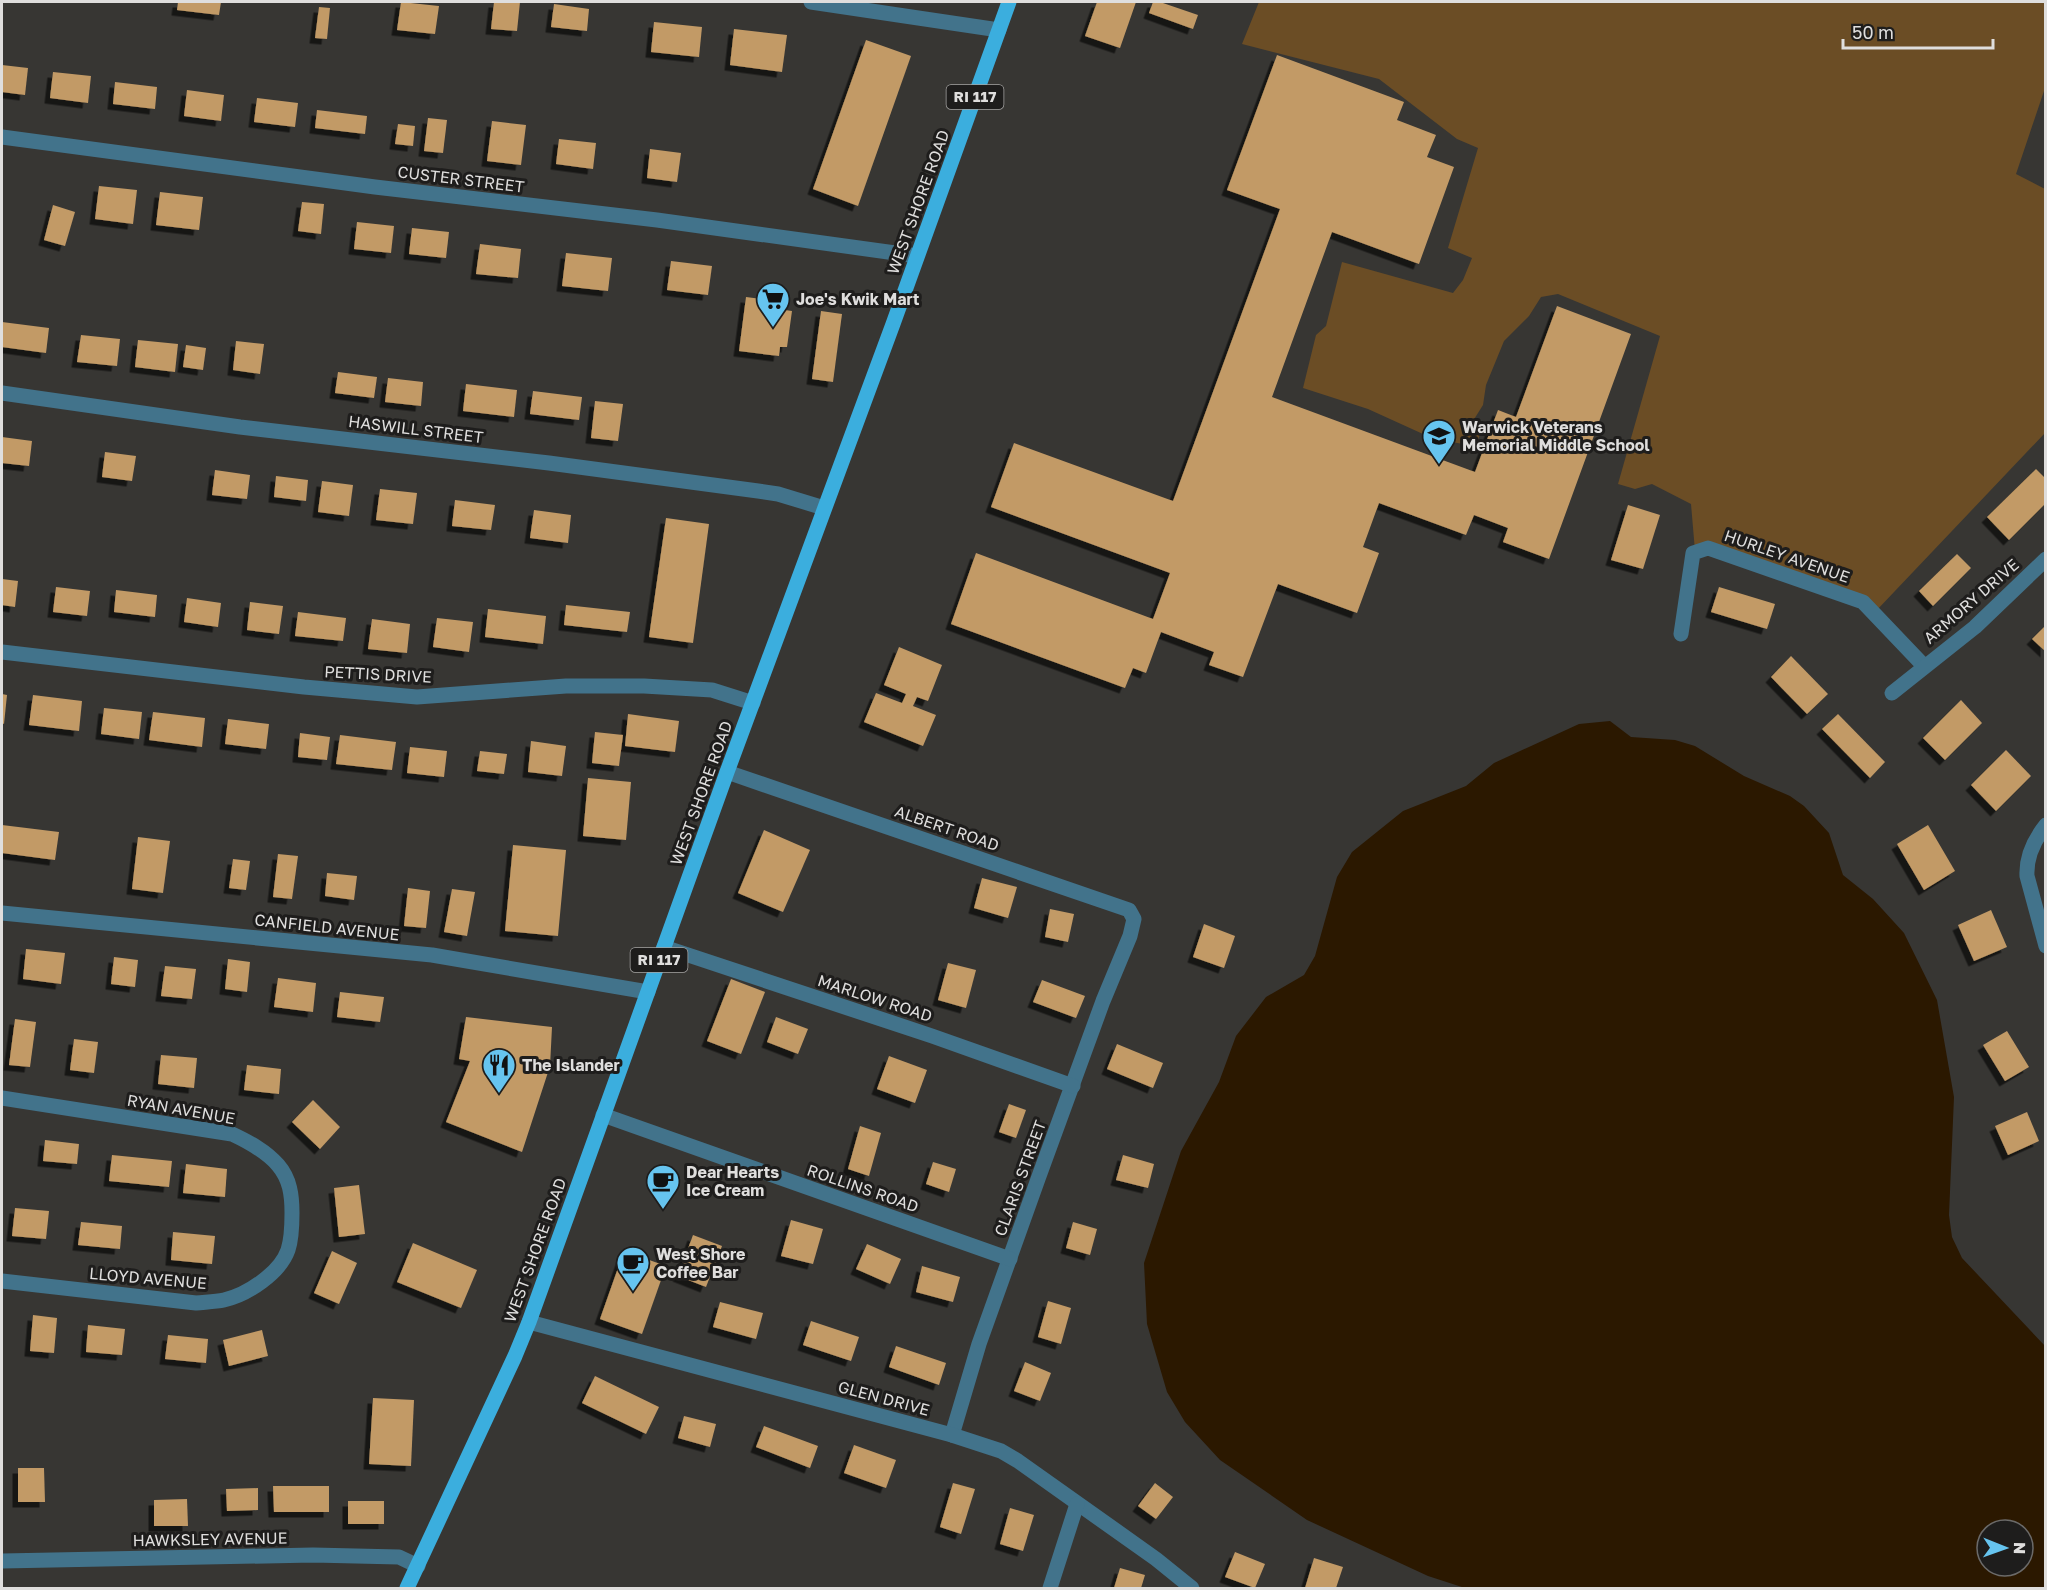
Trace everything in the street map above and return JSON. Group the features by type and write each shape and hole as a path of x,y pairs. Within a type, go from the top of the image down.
{"main road":[{"name":"WEST SHORE ROAD","path":"407,1588 529,1322 727,772 1009,2"}],"street":[{"path":"811,2 999,30"},
{"name":"CUSTER STREET","path":"2,137 375,187 657,220 917,256"},
{"name":"HASWILL STREET","path":"2,393 240,427 549,463 768,492 825,508"},
{"name":"HURLEY AVENUE","path":"1681,634 1693,553 1708,548 1863,602 1924,666"},
{"name":"ARMORY DRIVE","path":"1892,693 1975,627 2046,559"},
{"name":"PETTIS DRIVE","path":"2,652 304,687 417,697 566,686 644,686 712,690 753,703"},
{"name":"ALBERT ROAD","path":"727,772 1129,910 1134,919 1130,936"},
{"path":"2046,825 2031,849 2026,864 2027,876 2046,946"},
{"name":"CANFIELD AVENUE","path":"2,913 432,955 648,992"},
{"name":"CLARIS STREET","path":"952,1435 979,1344 1103,1001 1130,936"},
{"name":"MARLOW ROAD","path":"664,946 1073,1086"},
{"name":"RYAN AVENUE","path":"2,1098 232,1134 256,1146 278,1164 288,1179 292,1202 291,1230"},
{"name":"ROLLINS ROAD","path":"603,1115 1010,1258"},
{"name":"LLOYD AVENUE","path":"2,1281 196,1303 225,1300 254,1287 273,1272 287,1251 291,1230"},
{"name":"GLEN DRIVE","path":"529,1322 952,1435 1001,1451 1156,1559 1192,1588"},
{"path":"1050,1588 1077,1504"},
{"name":"HAWKSLEY AVENUE","path":"2,1561 314,1555 399,1557 418,1566"}],"shaded area":[{"path":"1259,2 2045,2 2045,88 2016,174 2045,189 2045,433 1876,611 1695,551 1691,504 1652,484 1635,489 1618,484 1660,336 1558,294 1541,297 1529,316 1504,341 1486,385 1483,405 1468,429 1483,428 1475,446 1434,439 1368,409 1303,388 1316,335 1326,326 1342,262 1453,293 1463,280 1472,258 1448,248 1478,148 1457,139 1379,79 1242,44"},
{"path":"1610,721 1631,737 1675,740 1695,746 1744,776 1790,796 1804,806 1829,833 1843,875 1873,899 1904,933 1937,1000 1954,1097 1949,1215 1952,1237 1962,1258 2045,1346 2045,1588 1465,1588 1428,1576 1307,1520 1220,1460 1185,1422 1167,1392 1147,1324 1144,1263 1181,1151 1219,1082 1236,1036 1266,997 1304,975 1315,956 1337,877 1352,852 1403,811 1466,786 1494,763 1579,724"}],"building":[{"path":"178,2 221,2 219,15 177,10"},
{"path":"401,2 439,6 435,34 397,30"},
{"path":"494,2 520,2 517,31 491,29"},
{"path":"1097,2 1136,2 1120,48 1085,36"},
{"path":"1153,2 1160,2 1198,15 1193,29 1149,13"},
{"path":"554,4 589,9 587,31 551,27"},
{"path":"319,7 330,8 327,39 315,38"},
{"path":"654,22 702,27 699,57 651,52"},
{"path":"734,29 787,35 782,72 730,65"},
{"path":"866,40 911,56 858,206 813,189"},
{"path":"1277,55 1404,102 1397,120 1436,135 1427,157 1454,167 1419,264 1332,232 1272,397 1475,472 1498,410 1516,417 1557,306 1631,334 1549,559 1503,542 1508,528 1474,515 1466,535 1379,503 1363,547 1379,553 1357,613 1278,584 1243,677 1209,665 1214,652 1161,632 1146,673 1133,668 1125,688 951,624 976,553 1153,619 1170,573 991,507 1014,443 1173,501 1280,209 1227,190"},
{"path":"2,65 28,68 25,95 2,92"},
{"path":"53,72 91,76 88,103 50,98"},
{"path":"115,82 157,87 155,109 113,104"},
{"path":"187,90 224,95 221,121 184,116"},
{"path":"257,98 298,103 295,127 254,122"},
{"path":"317,110 367,116 365,134 315,128"},
{"path":"428,118 447,120 443,153 424,151"},
{"path":"492,121 526,125 521,165 487,161"},
{"path":"398,124 415,126 413,146 395,144"},
{"path":"559,139 596,143 593,169 556,164"},
{"path":"650,149 681,153 677,182 647,178"},
{"path":"99,186 137,190 133,224 95,219"},
{"path":"160,192 203,197 199,230 156,225"},
{"path":"302,202 324,204 321,234 298,231"},
{"path":"53,205 75,212 65,246 44,240"},
{"path":"357,222 394,226 391,253 354,249"},
{"path":"412,228 449,232 446,258 409,254"},
{"path":"480,244 521,249 518,278 476,274"},
{"path":"566,253 612,258 608,291 562,286"},
{"path":"671,261 712,266 708,295 667,290"},
{"path":"746,297 786,302 785,310 792,311 787,347 780,347 779,356 739,351"},
{"path":"821,311 842,314 833,382 812,379"},
{"path":"2,322 49,328 46,353 2,347"},
{"path":"81,335 120,339 117,366 77,362"},
{"path":"138,340 178,344 175,372 135,367"},
{"path":"236,341 264,344 260,374 233,370"},
{"path":"186,345 206,348 203,370 183,367"},
{"path":"338,372 377,377 374,398 335,393"},
{"path":"388,378 423,382 421,406 385,402"},
{"path":"466,384 517,390 514,417 463,411"},
{"path":"533,391 582,397 579,420 530,414"},
{"path":"595,401 623,404 618,441 591,438"},
{"path":"2,437 32,441 29,466 2,463"},
{"path":"105,452 136,456 132,481 102,477"},
{"path":"2036,469 2046,479 2046,503 2009,540 1987,517"},
{"path":"215,470 250,475 247,499 212,495"},
{"path":"276,476 308,480 306,501 274,497"},
{"path":"322,481 353,485 349,516 318,512"},
{"path":"380,489 417,493 413,524 376,520"},
{"path":"455,500 495,505 491,530 452,526"},
{"path":"1628,505 1660,515 1643,569 1611,560"},
{"path":"534,510 571,515 568,543 530,538"},
{"path":"666,518 709,524 693,643 649,637"},
{"path":"1957,554 1971,568 1933,606 1919,591"},
{"path":"2,579 18,581 15,607 2,605"},
{"path":"56,587 90,591 87,616 53,612"},
{"path":"1719,587 1775,604 1767,629 1711,612"},
{"path":"116,590 157,595 155,617 114,612"},
{"path":"187,598 221,603 218,627 184,622"},
{"path":"250,602 283,606 279,634 247,630"},
{"path":"566,605 630,612 627,632 564,625"},
{"path":"488,609 546,616 543,644 485,637"},
{"path":"298,612 346,618 343,641 295,636"},
{"path":"437,618 473,622 469,652 433,647"},
{"path":"372,619 410,624 407,653 368,649"},
{"path":"2046,625 2046,652 2032,639"},
{"path":"899,647 942,665 928,701 917,697 913,706 936,715 923,746 864,722 876,693 902,703 906,694 884,685"},
{"path":"1791,656 1828,694 1807,714 1771,677"},
{"path":"2,694 7,695 4,724 2,723"},
{"path":"33,695 82,701 79,731 29,725"},
{"path":"1961,700 1982,723 1945,760 1923,738"},
{"path":"104,708 142,712 139,739 101,734"},
{"path":"153,712 205,718 202,747 149,740"},
{"path":"628,714 679,721 675,752 625,746"},
{"path":"1838,714 1885,762 1870,778 1822,729"},
{"path":"228,719 269,724 266,749 225,744"},
{"path":"595,732 623,735 619,766 592,763"},
{"path":"300,733 330,737 327,760 298,757"},
{"path":"340,735 396,742 392,770 336,764"},
{"path":"531,741 566,746 562,776 528,772"},
{"path":"410,747 447,751 444,777 407,773"},
{"path":"2006,750 2031,776 1996,811 1971,785"},
{"path":"480,751 507,754 504,774 477,771"},
{"path":"588,778 631,782 626,840 583,836"},
{"path":"2,825 59,832 55,860 2,853"},
{"path":"1928,825 1955,871 1924,890 1897,844"},
{"path":"764,830 810,850 783,912 738,893"},
{"path":"138,837 170,841 163,893 132,889"},
{"path":"513,845 566,850 558,936 505,931"},
{"path":"278,854 298,856 292,899 273,897"},
{"path":"233,859 250,861 246,890 229,888"},
{"path":"327,873 357,876 354,900 325,896"},
{"path":"982,878 1017,887 1008,918 974,908"},
{"path":"408,888 430,891 426,928 404,926"},
{"path":"452,889 475,892 467,936 444,932"},
{"path":"1050,909 1074,914 1068,942 1045,937"},
{"path":"1991,910 2007,947 1974,961 1958,925"},
{"path":"1204,924 1235,936 1224,968 1193,957"},
{"path":"26,949 65,953 61,984 23,979"},
{"path":"114,957 138,960 135,987 111,984"},
{"path":"228,959 250,962 247,992 225,989"},
{"path":"948,963 976,970 966,1008 938,1000"},
{"path":"165,966 196,969 192,999 161,996"},
{"path":"278,978 316,983 313,1012 274,1007"},
{"path":"731,979 765,992 741,1054 707,1041"},
{"path":"1042,980 1085,996 1076,1018 1033,1002"},
{"path":"340,992 384,997 380,1022 337,1017"},
{"name":"The Islander","path":"466,1017 552,1027 550,1066 522,1152 446,1122 470,1061 459,1059"},
{"path":"776,1017 808,1029 798,1054 767,1042"},
{"path":"15,1019 36,1022 30,1067 9,1065"},
{"path":"2007,1031 2029,1067 2005,1081 1983,1045"},
{"path":"74,1039 98,1042 94,1073 70,1070"},
{"path":"1117,1044 1163,1063 1153,1088 1107,1069"},
{"path":"161,1055 197,1058 194,1088 158,1084"},
{"path":"889,1056 927,1070 915,1103 877,1089"},
{"path":"247,1065 281,1069 279,1094 244,1090"},
{"path":"313,1100 340,1127 320,1149 292,1122"},
{"path":"1009,1104 1026,1110 1016,1138 999,1132"},
{"path":"2027,1112 2039,1141 2008,1155 1995,1126"},
{"path":"860,1126 881,1133 869,1176 848,1169"},
{"path":"45,1140 79,1144 77,1164 43,1161"},
{"path":"112,1155 172,1161 169,1187 109,1181"},
{"path":"1123,1155 1154,1164 1148,1188 1116,1180"},
{"path":"933,1162 956,1169 949,1192 926,1184"},
{"path":"186,1164 227,1169 225,1197 183,1193"},
{"path":"359,1185 365,1234 339,1237 334,1188"},
{"path":"15,1208 49,1211 46,1239 12,1236"},
{"path":"791,1220 823,1229 813,1264 781,1256"},
{"path":"81,1222 122,1226 120,1249 78,1245"},
{"path":"1073,1222 1097,1229 1090,1255 1066,1248"},
{"path":"173,1232 215,1236 212,1264 171,1260"},
{"path":"693,1235 722,1246 706,1287 678,1276"},
{"path":"413,1243 477,1270 461,1308 397,1282"},
{"path":"867,1244 901,1259 890,1284 856,1269"},
{"path":"332,1251 357,1263 339,1304 314,1293"},
{"name":"West Shore Coffee Bar","path":"624,1251 666,1266 642,1334 600,1319"},
{"path":"922,1266 960,1277 953,1302 916,1292"},
{"path":"1048,1301 1071,1308 1061,1344 1038,1337"},
{"path":"720,1302 763,1313 756,1339 713,1327"},
{"path":"33,1315 57,1318 54,1353 30,1351"},
{"path":"811,1321 859,1337 851,1361 803,1345"},
{"path":"88,1325 125,1329 122,1355 86,1352"},
{"path":"262,1330 268,1356 229,1366 223,1340"},
{"path":"168,1335 208,1339 206,1363 165,1359"},
{"path":"896,1346 946,1363 939,1385 889,1367"},
{"path":"1025,1362 1051,1373 1040,1401 1014,1391"},
{"path":"595,1376 659,1407 646,1434 582,1403"},
{"path":"373,1398 414,1400 411,1466 369,1464"},
{"path":"684,1416 716,1424 710,1447 678,1438"},
{"path":"764,1426 818,1446 810,1468 756,1447"},
{"path":"854,1445 896,1460 886,1488 844,1473"},
{"path":"18,1468 44,1468 45,1502 18,1502"},
{"path":"953,1483 975,1489 961,1534 940,1527"},
{"path":"1155,1483 1173,1497 1156,1519 1138,1506"},
{"path":"273,1486 329,1486 329,1512 274,1512"},
{"path":"258,1488 258,1510 227,1511 226,1489"},
{"path":"187,1499 188,1526 154,1526 154,1500"},
{"path":"348,1501 384,1501 384,1524 348,1524"},
{"path":"1010,1508 1034,1515 1023,1551 1000,1544"},
{"path":"1235,1552 1265,1564 1255,1588 1225,1577"},
{"path":"1314,1558 1343,1567 1336,1588 1305,1588"},
{"path":"1120,1568 1145,1575 1141,1588 1114,1588"}],"place":[{"name":"Joe's Kwik Mart","path":"773,328"},
{"name":"Warwick Veterans Memorial Middle School","path":"1439,465"},
{"name":"The Islander","path":"499,1094"},
{"name":"Dear Hearts Ice Cream","path":"663,1210"},
{"name":"West Shore Coffee Bar","path":"633,1292"}]}
